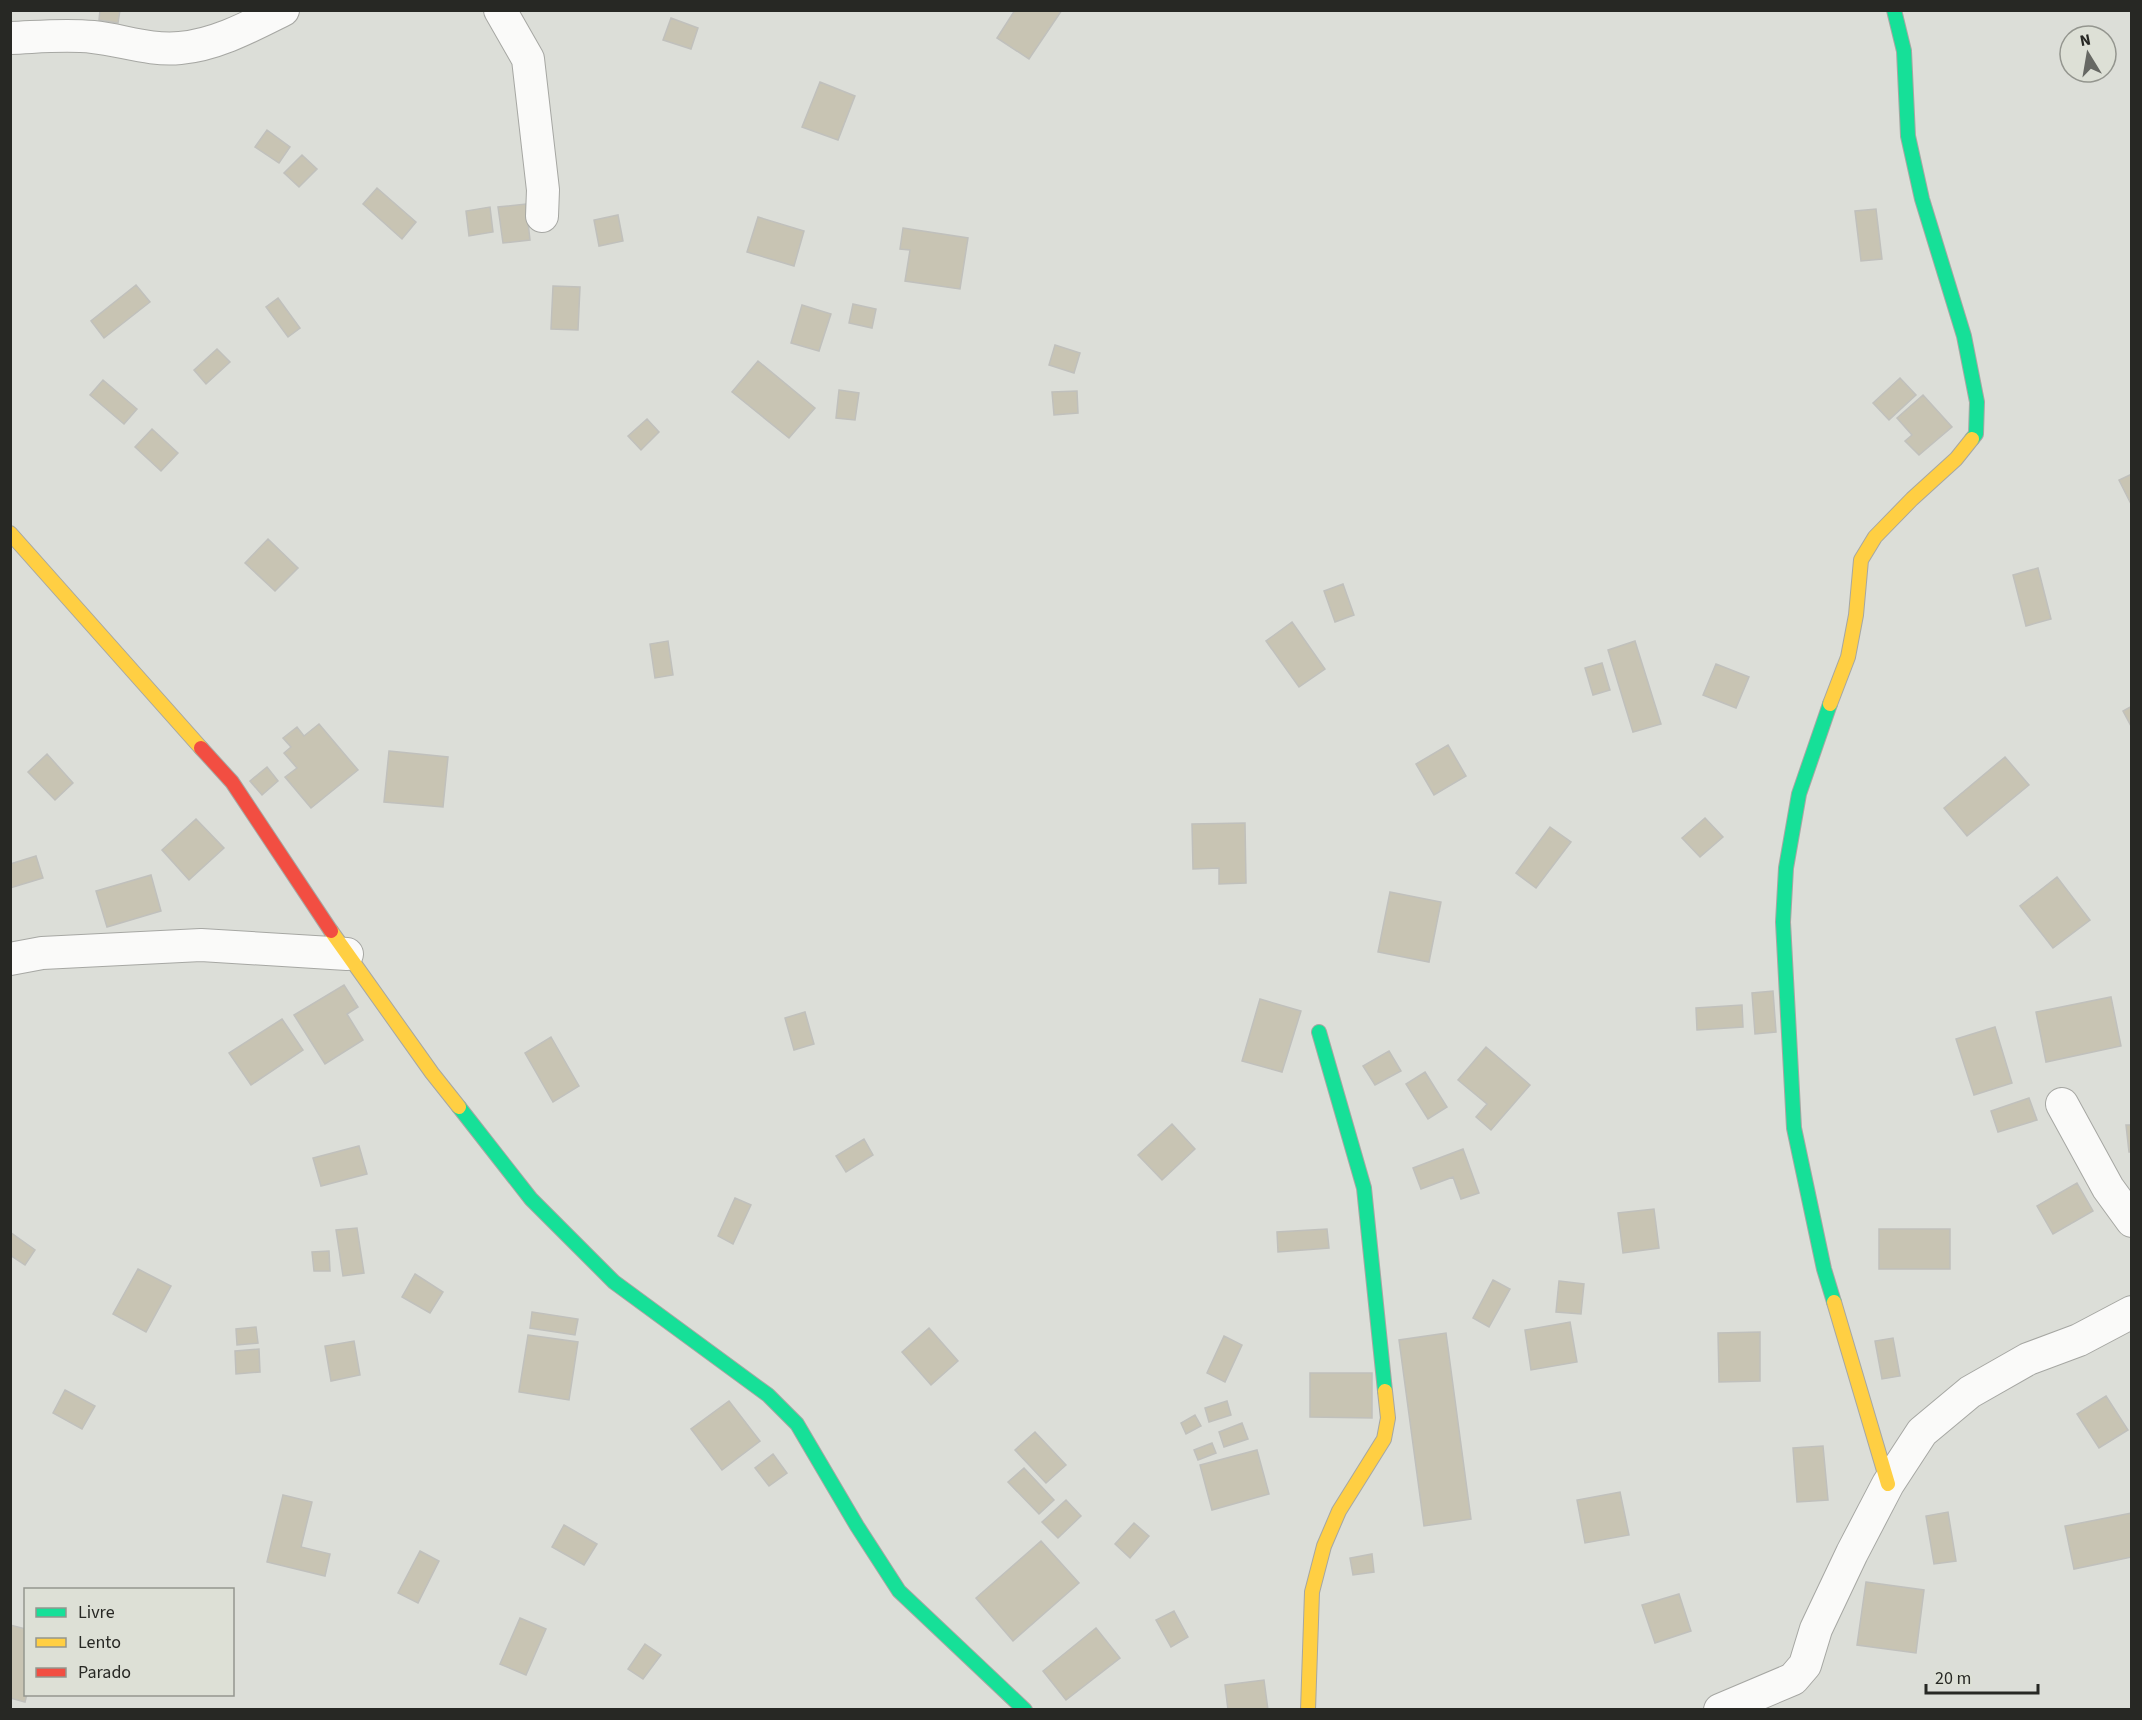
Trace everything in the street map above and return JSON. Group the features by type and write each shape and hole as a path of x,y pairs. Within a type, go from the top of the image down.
{"street":[{"path":"10,38 59,35 95,37 156,48 181,48 206,43 245,29 284,10"},
{"path":"500,10 528,59 543,190 542,216"},
{"path":"1888,1484 1824,1269 1794,1128 1783,922 1786,868 1799,794 1848,657 1857,615 1861,560 1875,537 1956,459 1976,434 1977,402 1964,336 1922,199 1908,136 1904,51 1893,10"},
{"path":"10,533 232,782 347,954 432,1073 531,1199 614,1282 768,1395 797,1424 857,1526 899,1591 1025,1710"},
{"path":"10,959 42,953 201,945 347,954"},
{"path":"1308,1710 1312,1592 1324,1546 1339,1511 1384,1439 1388,1418 1364,1188 1319,1032"},
{"path":"2061,1104 2108,1188 2132,1221"},
{"path":"1720,1710 1793,1679 1805,1665 1816,1629 1888,1484 1922,1432 1970,1392 2028,1359 2079,1340 2132,1312"}],"building":[{"path":"100,10 120,10 118,23 99,20"},
{"path":"1015,10 1062,10 1029,59 997,38"},
{"path":"671,18 698,28 691,49 663,40"},
{"path":"820,82 855,96 838,140 802,127"},
{"path":"267,130 290,147 279,163 255,147"},
{"path":"302,155 317,169 299,187 284,173"},
{"path":"377,188 416,222 402,239 363,204"},
{"path":"526,204 530,240 503,243 498,207"},
{"path":"490,207 493,232 469,236 466,211"},
{"path":"1876,209 1882,259 1861,261 1855,211"},
{"path":"618,215 623,241 599,246 594,220"},
{"path":"758,217 804,231 794,266 747,252"},
{"path":"903,228 968,238 960,289 905,281 910,250 900,249"},
{"path":"136,285 150,302 104,338 91,321"},
{"path":"553,286 580,287 578,330 551,329"},
{"path":"278,298 300,328 288,337 266,307"},
{"path":"853,304 876,309 872,328 849,323"},
{"path":"802,305 831,314 819,351 791,343"},
{"path":"1055,345 1080,353 1074,373 1049,365"},
{"path":"217,349 230,362 206,384 194,370"},
{"path":"758,361 815,408 789,438 732,392"},
{"path":"1900,378 1916,395 1889,420 1873,403"},
{"path":"103,380 137,409 124,424 90,395"},
{"path":"839,390 859,393 855,420 836,418"},
{"path":"1077,391 1078,413 1054,415 1052,392"},
{"path":"1923,395 1952,427 1919,455 1905,441 1912,435 1897,418"},
{"path":"647,419 659,432 641,450 628,436"},
{"path":"152,429 178,453 161,471 135,447"},
{"path":"2132,474 2132,506 2119,480"},
{"path":"268,539 298,568 275,591 245,563"},
{"path":"2038,568 2051,619 2026,626 2013,575"},
{"path":"1343,584 1354,615 1335,622 1324,591"},
{"path":"1292,622 1325,669 1299,687 1266,641"},
{"path":"668,641 673,675 655,678 650,644"},
{"path":"1635,641 1661,724 1633,732 1608,650"},
{"path":"1602,663 1610,690 1593,695 1585,668"},
{"path":"1716,664 1749,677 1736,708 1703,695"},
{"path":"2132,706 2132,725 2131,726 2123,711"},
{"path":"319,724 358,770 311,808 285,777 297,768 284,753 291,747 283,738 297,727 304,736"},
{"path":"1448,745 1466,776 1434,795 1416,764"},
{"path":"389,751 448,757 443,807 384,802"},
{"path":"47,754 73,783 55,800 28,772"},
{"path":"2005,757 2029,785 1967,836 1944,808"},
{"path":"267,767 278,781 262,795 250,781"},
{"path":"1705,818 1723,837 1700,857 1682,838"},
{"path":"196,819 224,848 189,880 162,850"},
{"path":"1245,823 1246,883 1219,884 1219,868 1193,869 1192,824"},
{"path":"1550,827 1571,842 1536,888 1516,873"},
{"path":"36,856 43,878 10,888 10,864"},
{"path":"151,875 161,911 107,927 96,891"},
{"path":"2057,877 2090,920 2053,948 2020,906"},
{"path":"1390,892 1441,902 1429,962 1378,952"},
{"path":"344,985 358,1007 347,1014 363,1040 325,1064 294,1015"},
{"path":"1773,991 1776,1032 1755,1034 1752,993"},
{"path":"2111,997 2121,1046 2046,1062 2036,1012"},
{"path":"1260,999 1301,1011 1282,1072 1242,1061"},
{"path":"1742,1005 1743,1027 1697,1030 1696,1008"},
{"path":"805,1012 814,1044 794,1050 785,1018"},
{"path":"282,1019 303,1050 251,1085 229,1053"},
{"path":"1995,1027 2012,1083 1974,1095 1956,1039"},
{"path":"551,1037 579,1086 553,1102 525,1053"},
{"path":"1486,1047 1530,1085 1491,1130 1476,1117 1487,1104 1458,1080"},
{"path":"1389,1051 1401,1071 1375,1085 1363,1066"},
{"path":"1425,1072 1447,1107 1428,1119 1406,1084"},
{"path":"2029,1098 2037,1120 1998,1132 1991,1111"},
{"path":"1172,1124 1195,1149 1162,1180 1138,1155"},
{"path":"2126,1125 2132,1125 2132,1152 2129,1152"},
{"path":"864,1139 873,1155 846,1172 836,1156"},
{"path":"359,1146 367,1174 321,1186 313,1158"},
{"path":"1463,1149 1479,1193 1461,1199 1453,1177 1421,1189 1413,1168"},
{"path":"2077,1183 2093,1211 2053,1234 2037,1206"},
{"path":"735,1198 751,1205 733,1244 718,1236"},
{"path":"1654,1209 1659,1248 1623,1253 1618,1213"},
{"path":"357,1228 364,1273 343,1276 336,1230"},
{"path":"1327,1229 1329,1248 1278,1252 1277,1232"},
{"path":"1879,1229 1950,1229 1950,1269 1879,1269"},
{"path":"10,1232 35,1250 25,1265 10,1255"},
{"path":"329,1251 330,1271 314,1271 312,1252"},
{"path":"138,1269 171,1286 146,1332 113,1314"},
{"path":"415,1274 443,1292 430,1313 402,1297"},
{"path":"1493,1280 1510,1289 1489,1327 1473,1318"},
{"path":"1559,1281 1584,1284 1581,1314 1556,1312"},
{"path":"532,1312 578,1319 575,1335 530,1328"},
{"path":"1570,1322 1577,1362 1531,1370 1525,1330"},
{"path":"256,1327 258,1343 237,1345 236,1329"},
{"path":"929,1328 958,1361 931,1385 902,1352"},
{"path":"1760,1332 1760,1381 1719,1382 1718,1333"},
{"path":"1446,1333 1471,1519 1424,1526 1399,1340"},
{"path":"528,1335 578,1342 569,1400 519,1392"},
{"path":"1224,1336 1242,1345 1225,1382 1207,1373"},
{"path":"1893,1338 1900,1376 1882,1379 1875,1341"},
{"path":"354,1341 360,1375 331,1381 325,1346"},
{"path":"259,1349 260,1372 236,1374 235,1351"},
{"path":"1310,1373 1372,1373 1372,1418 1310,1417"},
{"path":"65,1390 95,1406 82,1429 53,1413"},
{"path":"2106,1396 2128,1430 2099,1448 2077,1414"},
{"path":"729,1401 760,1441 722,1470 691,1429"},
{"path":"1227,1401 1231,1415 1209,1422 1205,1408"},
{"path":"1195,1415 1201,1426 1186,1434 1181,1423"},
{"path":"1242,1423 1248,1439 1224,1447 1219,1432"},
{"path":"1035,1432 1066,1465 1046,1483 1015,1450"},
{"path":"1212,1443 1216,1453 1198,1460 1194,1450"},
{"path":"1823,1446 1828,1500 1797,1502 1793,1448"},
{"path":"1257,1450 1269,1494 1212,1510 1200,1465"},
{"path":"773,1454 787,1473 769,1486 755,1468"},
{"path":"1024,1468 1054,1500 1039,1514 1008,1482"},
{"path":"1620,1492 1629,1535 1585,1543 1577,1500"},
{"path":"283,1495 312,1502 301,1547 330,1554 325,1576 267,1562"},
{"path":"1066,1500 1081,1516 1058,1538 1042,1522"},
{"path":"1948,1512 1956,1561 1934,1564 1926,1516"},
{"path":"2132,1513 2132,1557 2074,1569 2065,1526"},
{"path":"1134,1523 1149,1536 1130,1558 1115,1544"},
{"path":"564,1525 597,1544 584,1565 552,1547"},
{"path":"1041,1541 1079,1583 1013,1641 976,1598"},
{"path":"420,1551 439,1561 418,1603 398,1593"},
{"path":"1372,1554 1374,1572 1353,1575 1350,1558"},
{"path":"1866,1582 1924,1590 1916,1653 1857,1645"},
{"path":"1679,1594 1691,1631 1655,1643 1642,1605"},
{"path":"1174,1611 1188,1637 1171,1647 1156,1620"},
{"path":"520,1618 546,1629 526,1675 500,1664"},
{"path":"10,1625 24,1628 24,1696 26,1696 25,1702 10,1698"},
{"path":"1096,1628 1120,1658 1066,1700 1043,1671"},
{"path":"645,1644 661,1655 643,1679 628,1669"},
{"path":"1264,1680 1268,1710 1228,1710 1225,1685"}],"traffic: fast":[{"path":"1894,10 1904,51 1908,136 1922,199 1964,336 1977,402 1976,434 1972,439"},
{"path":"1830,704 1799,794 1786,868 1783,922 1794,1128 1824,1269 1834,1302"},
{"path":"1319,1032 1364,1188 1385,1391"},
{"path":"459,1107 531,1199 614,1282 768,1395 797,1424 857,1526 899,1591 1025,1710"}],"traffic: slow":[{"path":"1830,704 1848,657 1856,615 1861,560 1875,537 1956,459 1972,439"},
{"path":"10,533 201,748"},
{"path":"331,931 432,1073 459,1107"},
{"path":"1834,1302 1888,1484"},
{"path":"1308,1710 1312,1592 1324,1546 1339,1511 1384,1439 1388,1418 1385,1391"}],"traffic: jam":[{"path":"201,748 232,782 331,931"}]}
